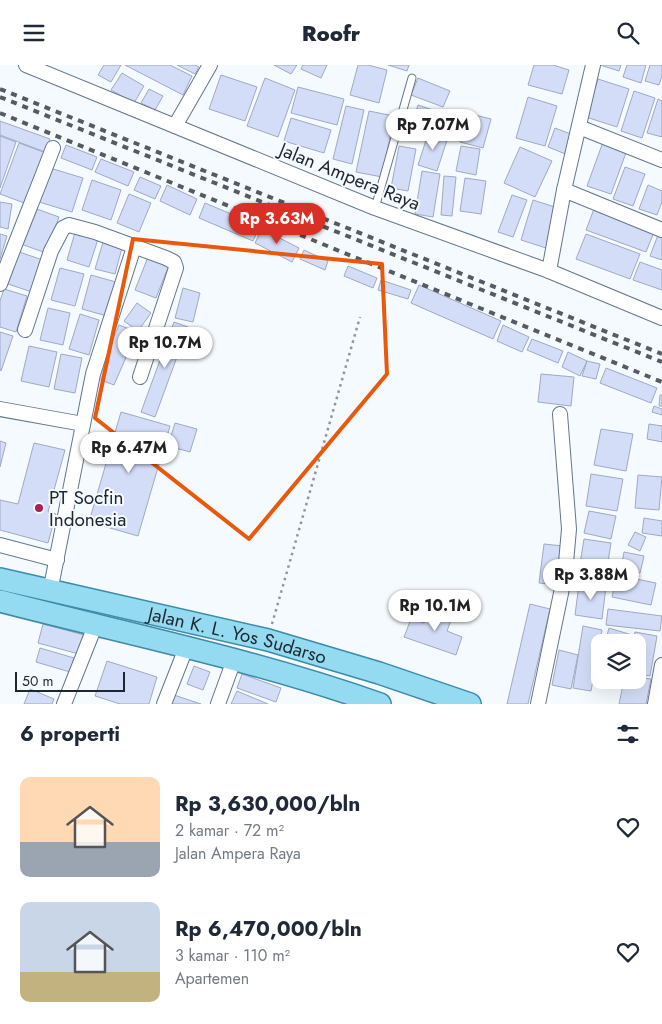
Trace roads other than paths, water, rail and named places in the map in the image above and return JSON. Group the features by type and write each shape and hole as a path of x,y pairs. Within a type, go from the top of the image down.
{"main road":[{"name":"Jalan K. L. Yos Sudarso","path":"0,579 50,592 268,640 379,673 470,704"},
{"path":"43,612 50,592"},
{"name":"Jalan K. L. Yos Sudarso","path":"0,601 234,660 380,704"},
{"path":"95,626 101,603"}],"street":[{"name":"Jalan Ampera Raya","path":"26,65 48,69 176,126 375,208 549,271 662,317"},
{"path":"176,126 210,65"},
{"path":"549,271 564,190 593,65"},
{"path":"579,127 662,160"},
{"path":"0,284 53,147"},
{"path":"564,190 662,230"},
{"path":"25,330 51,251 63,229 69,225 95,232 174,262 176,267 140,377"},
{"path":"50,592 94,374 134,247"},
{"path":"0,409 83,424"},
{"path":"538,704 565,574 569,529 560,414"},
{"path":"0,545 57,560"},
{"path":"64,704 95,626"},
{"path":"164,704 186,648"},
{"path":"218,704 234,660"},
{"path":"655,704 662,665"}],"lane":[{"path":"375,208 412,78"}],"railway":[{"path":"0,89 662,354"},
{"path":"0,97 662,362"},
{"path":"0,113 662,382"}],"place":[{"name":"PT Socfin Indonesia","path":"39,508"}]}
